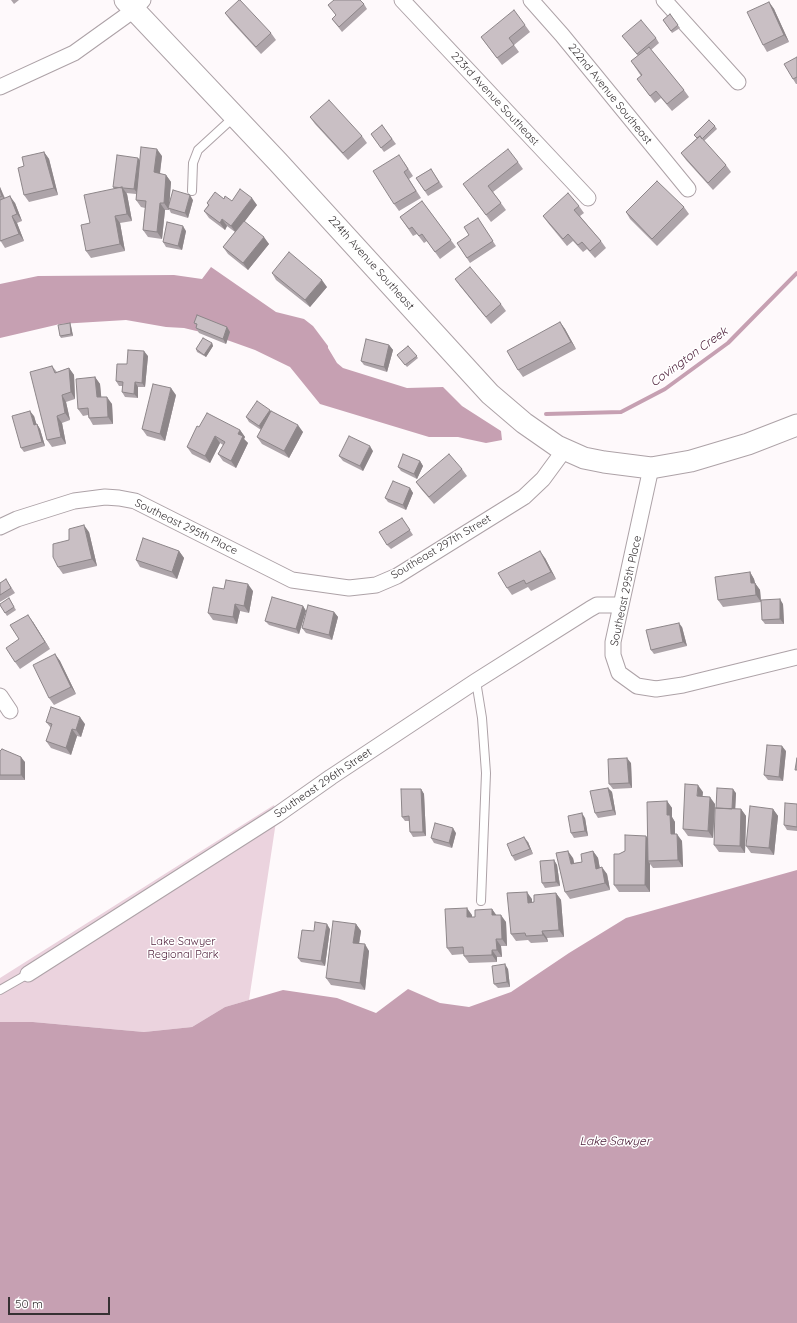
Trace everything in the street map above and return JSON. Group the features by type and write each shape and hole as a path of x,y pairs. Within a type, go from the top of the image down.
{"street":[{"name":"223rd Avenue Southeast","path":"402,0 588,198"},
{"name":"222nd Avenue Southeast","path":"531,0 562,35 688,189"},
{"path":"664,0 738,82"},
{"path":"0,87 74,53 134,3"},
{"name":"224th Avenue Southeast","path":"134,3 235,117 490,394 524,423 565,449 584,458 651,468"},
{"path":"651,468 691,461 748,444 797,425"},
{"name":"Southeast 297th Street","path":"292,580 349,588 376,585 397,576 524,497 543,479 565,449"},
{"name":"Southeast 295th Place","path":"651,468 614,642 614,661 619,673 637,686 656,689 682,685 797,657"},
{"name":"Southeast 295th Place","path":"0,527 74,501 105,497 135,500 292,580"},
{"name":"Southeast 296th Street","path":"28,974 277,815 331,777 476,681 597,605 621,605"},
{"path":"0,696 10,711"}],"lane":[{"path":"192,191 193,163 198,150 235,117"},
{"path":"476,681 482,718 486,773 481,901"},
{"path":"0,990 28,974"}],"green space":[{"name":"Lake Sawyer Regional Park","path":"274,805 277,815 249,1000 225,1007 192,1027 144,1032 33,1022 0,1022 0,978"}],"water":[{"path":"211,267 276,312 304,319 313,326 328,346 337,363 343,368 407,388 443,387 462,406 501,431 502,440 486,443 458,437 429,437 320,404 290,367 255,350 213,335 184,328 166,327 126,320 60,324 0,338 0,284 38,276 174,275 202,279"},
{"name":"Lake Sawyer","path":"797,870 797,1323 0,1323 0,1022 33,1022 144,1032 192,1027 225,1007 283,990 337,998 376,1013 408,989 440,1003 469,1007 511,992 569,953 626,918"}],"building":[{"path":"239,0 271,33 256,47 225,13"},
{"path":"334,0 360,0 364,4 339,27 332,19 336,15 328,5"},
{"path":"769,2 784,35 763,45 747,12"},
{"path":"514,10 525,25 509,38 514,45 497,58 481,37"},
{"path":"670,14 678,25 671,31 663,20"},
{"path":"641,20 656,38 637,54 622,36"},
{"path":"649,47 684,90 667,104 656,91 650,96 637,79 642,75 631,61"},
{"path":"797,57 797,77 793,79 784,64"},
{"path":"329,100 362,136 343,153 310,117"},
{"path":"709,120 715,126 702,139 700,136 697,138 694,135"},
{"path":"382,125 392,139 381,148 371,134"},
{"path":"700,136 726,165 708,183 681,153"},
{"path":"141,147 157,149 154,172 166,175 164,203 160,203 157,232 143,230 146,201 136,200"},
{"path":"508,149 518,162 488,186 501,203 486,215 463,184"},
{"path":"44,152 54,188 24,195 18,168 24,166 22,157"},
{"path":"117,155 138,158 134,189 113,187"},
{"path":"399,155 408,169 404,172 416,191 394,204 373,171"},
{"path":"431,169 439,182 425,191 416,178"},
{"path":"657,181 684,207 652,239 626,212"},
{"path":"122,187 127,214 115,216 120,244 86,251 81,225 90,223 84,195"},
{"path":"240,189 252,198 231,226 222,219 220,223 204,211 209,205 207,203 215,192 224,199 225,196 232,201"},
{"path":"173,190 190,195 185,213 168,208"},
{"path":"568,193 579,206 574,210 601,241 590,251 582,242 578,245 568,234 563,239 543,216"},
{"path":"10,196 17,214 12,216 19,234 0,241 0,200"},
{"path":"422,201 451,240 435,252 422,234 419,236 412,227 409,229 400,217"},
{"path":"478,218 493,241 467,258 457,243 469,235 464,227"},
{"path":"244,221 264,237 243,263 223,247"},
{"path":"167,222 183,226 178,246 163,242"},
{"path":"289,252 322,280 305,300 272,273"},
{"path":"470,267 501,304 486,317 455,279"},
{"path":"197,315 227,327 223,339 196,328 197,324 194,323"},
{"path":"560,322 571,342 518,370 507,351"},
{"path":"70,323 71,334 60,336 58,325"},
{"path":"203,338 212,343 204,355 196,349"},
{"path":"366,339 389,345 384,367 361,361"},
{"path":"408,346 417,356 405,365 397,355"},
{"path":"128,350 144,351 142,383 135,382 134,394 122,392 123,382 116,381 117,364 127,364"},
{"path":"52,366 55,373 69,368 71,392 62,395 65,413 57,416 61,437 47,440 30,372"},
{"path":"95,377 97,397 107,397 108,417 89,418 88,408 78,409 76,379"},
{"path":"153,384 171,388 160,434 142,429"},
{"path":"257,401 270,410 259,426 246,417"},
{"path":"30,411 34,425 37,424 42,442 21,448 12,416"},
{"path":"271,411 298,425 284,451 257,437"},
{"path":"207,413 240,430 238,434 243,436 231,461 218,454 225,442 215,436 205,456 187,447 197,426 199,427"},
{"path":"349,436 370,446 360,466 339,456"},
{"path":"403,454 420,461 414,474 398,467"},
{"path":"449,454 462,469 429,497 416,482"},
{"path":"393,481 410,488 403,505 385,498"},
{"path":"402,518 410,530 387,545 379,532"},
{"path":"84,525 92,559 58,567 53,557 53,544 69,540 69,529"},
{"path":"143,538 179,551 172,572 136,560"},
{"path":"540,551 551,572 526,584 524,580 507,588 498,573"},
{"path":"750,572 751,583 755,583 756,595 718,600 715,577"},
{"path":"6,579 11,588 0,595 0,583"},
{"path":"226,580 248,584 244,606 235,604 233,617 208,613 213,587 224,589"},
{"path":"272,597 303,606 296,629 265,621"},
{"path":"9,598 14,607 5,613 0,604"},
{"path":"780,599 780,619 762,620 761,600"},
{"path":"308,605 334,612 329,635 302,628"},
{"path":"28,615 45,642 15,662 6,648 19,639 10,625"},
{"path":"679,623 683,642 651,650 646,630"},
{"path":"55,654 71,687 49,698 33,665"},
{"path":"51,707 80,717 76,730 72,729 66,748 46,741 52,724 46,722"},
{"path":"767,745 782,746 779,777 764,775"},
{"path":"2,749 21,757 21,775 0,775 0,751"},
{"path":"627,758 629,783 609,784 608,759"},
{"path":"797,758 797,770 795,770"},
{"path":"685,784 698,785 697,796 710,797 708,831 683,829"},
{"path":"608,788 613,810 595,813 590,791"},
{"path":"717,788 733,789 732,809 716,808"},
{"path":"401,789 421,789 423,832 410,832 409,816 402,817"},
{"path":"667,801 667,815 670,815 671,834 677,834 678,860 648,861 647,802"},
{"path":"785,803 797,804 797,827 784,825"},
{"path":"750,806 773,809 769,848 746,846"},
{"path":"715,808 741,809 740,846 714,845"},
{"path":"582,813 585,831 571,833 568,816"},
{"path":"435,823 453,828 449,843 431,838"},
{"path":"625,835 646,836 645,885 614,885 614,854 619,854 625,851"},
{"path":"524,837 530,849 512,856 507,844"},
{"path":"568,851 571,864 582,862 581,854 593,851 596,869 602,867 605,883 565,892 556,853"},
{"path":"554,860 556,882 542,883 540,861"},
{"path":"527,892 528,903 534,902 534,895 556,893 559,930 542,931 543,935 526,936 525,933 511,934 507,893"},
{"path":"467,908 467,917 475,917 475,910 492,909 492,915 501,915 502,939 496,939 497,950 492,950 492,955 464,956 463,947 447,948 445,909"},
{"path":"333,921 356,924 353,943 365,944 360,983 326,978"},
{"path":"315,922 327,924 321,961 298,958 302,930 314,931"},
{"path":"505,964 507,982 494,984 492,966"}],"waterway":[{"name":"Covington Creek","path":"546,414 621,412 665,389 728,343 797,273"}]}
